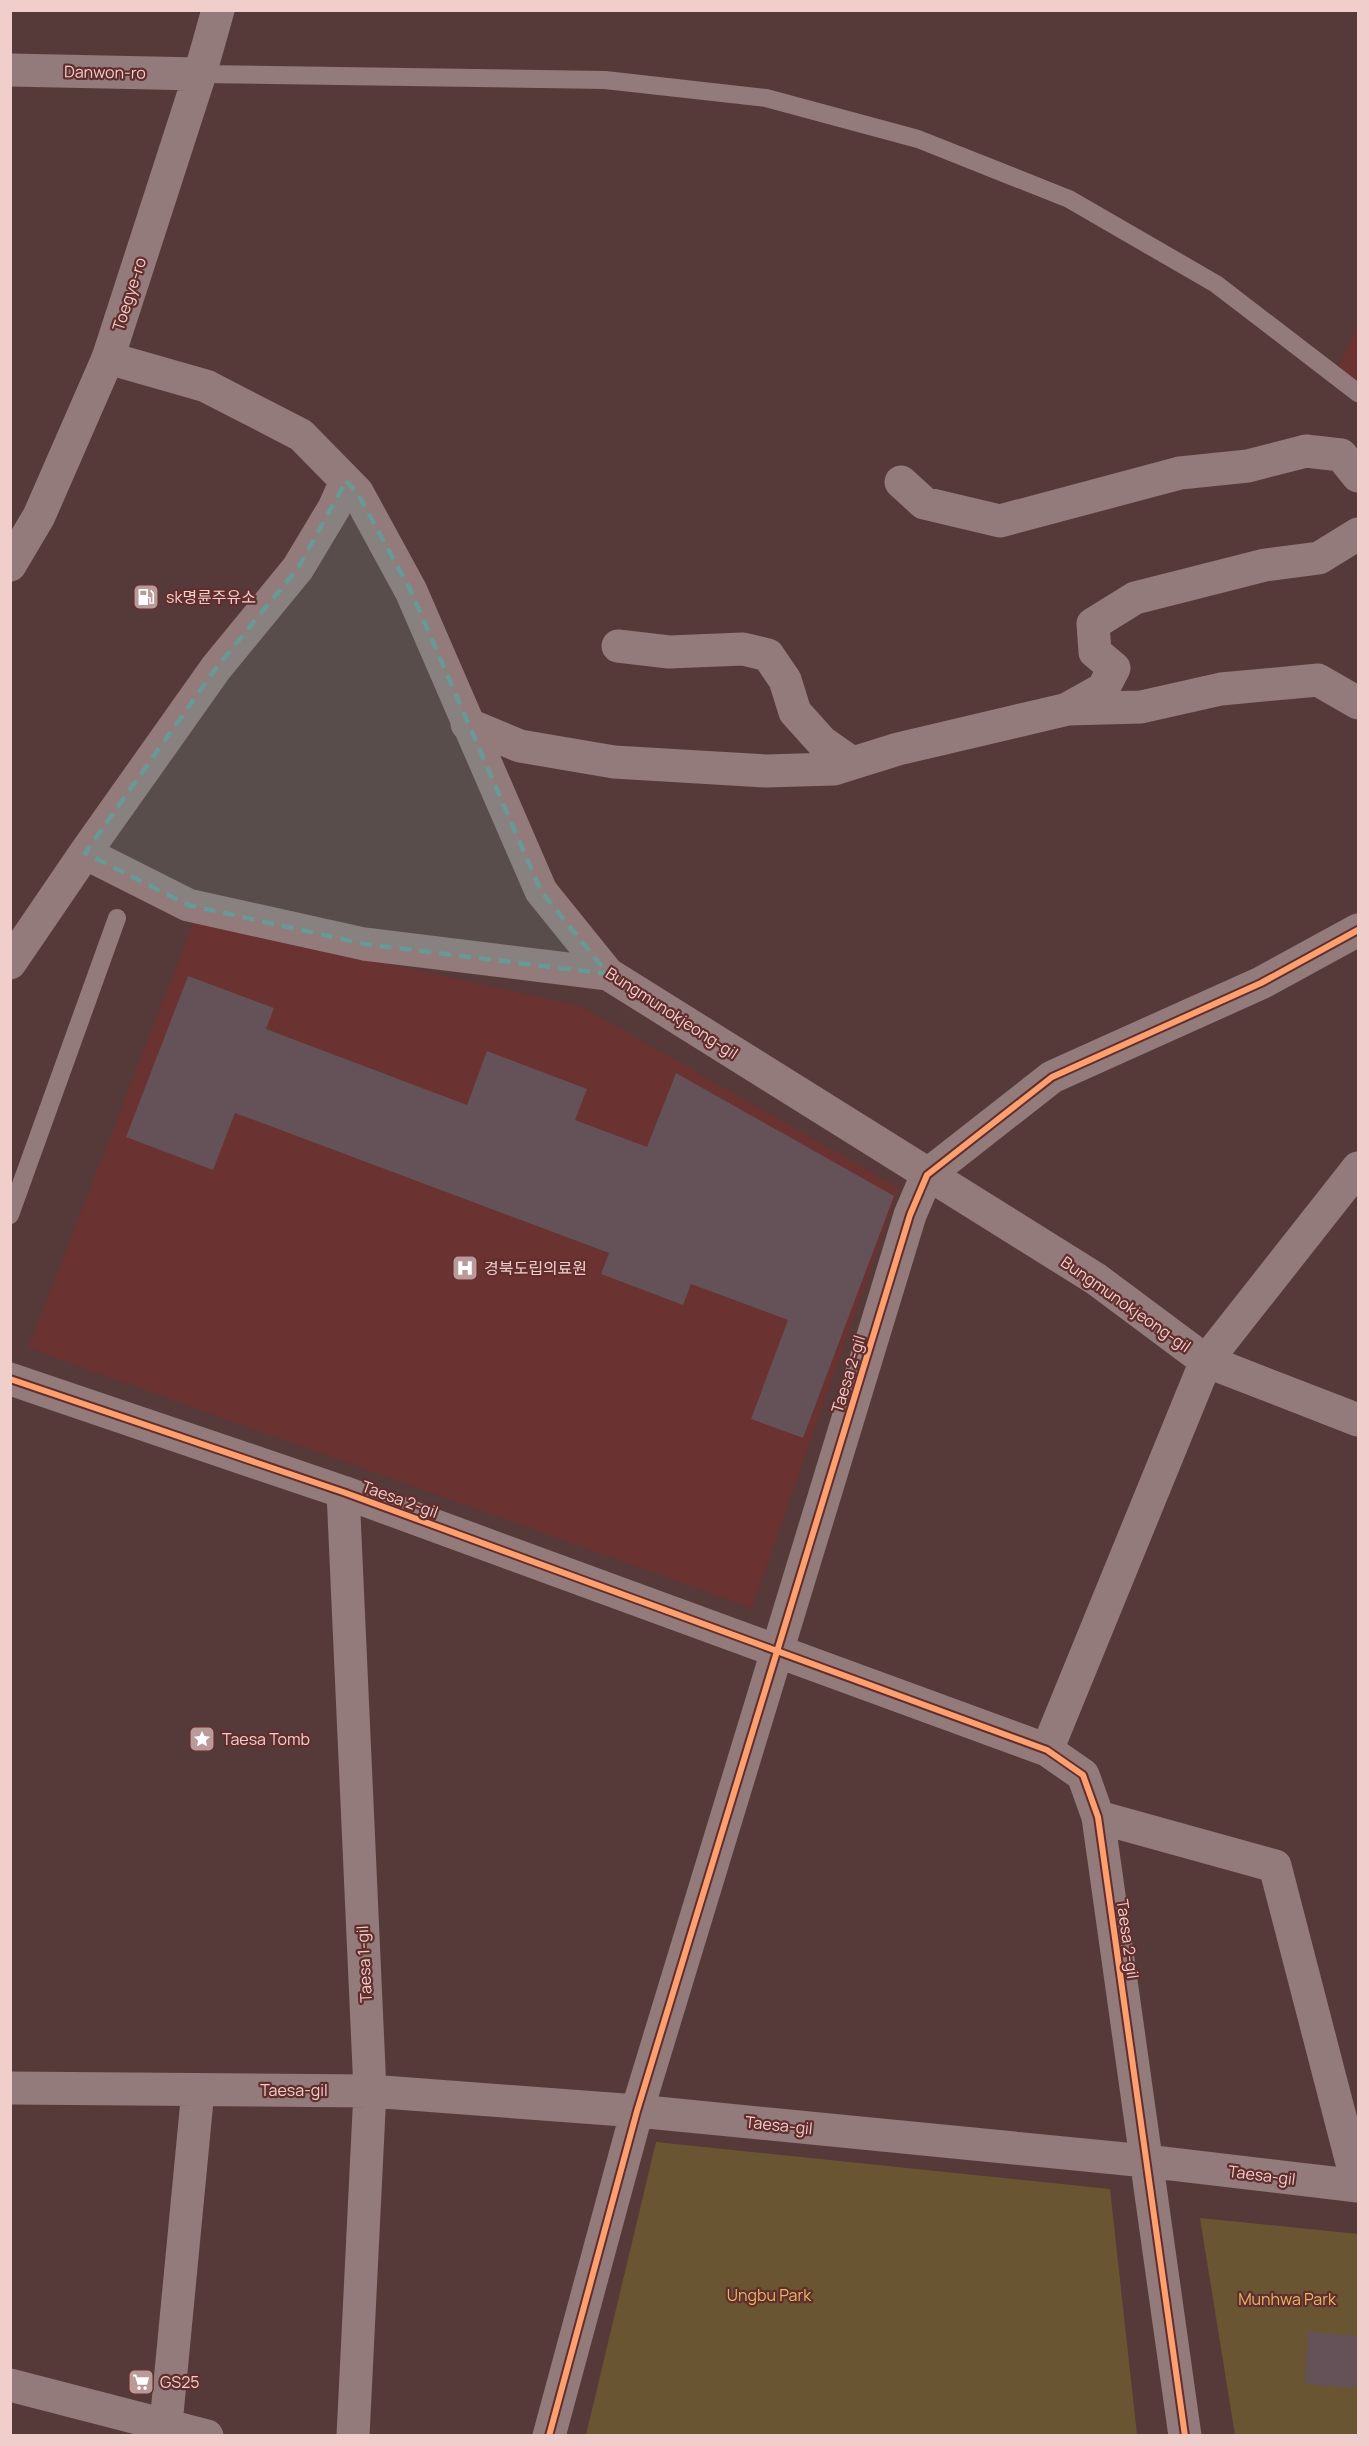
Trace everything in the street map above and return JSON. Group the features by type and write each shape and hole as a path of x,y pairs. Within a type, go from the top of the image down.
{"street":[{"name":"Toegye-ro","path":"10,565 39,516 108,358 200,74 218,10"},
{"name":"Danwon-ro","path":"10,70 200,74"},
{"name":"Bungmunokjeong-gil","path":"108,358 206,386 301,435 357,492 411,591 541,891 608,974 1096,1279 1206,1362 1359,1420"},
{"path":"901,482 924,503 1000,521 1180,473 1248,466 1306,451 1341,455 1359,476"},
{"path":"10,963 216,668 298,568 334,508 346,481"},
{"path":"1068,709 1103,689 1114,668 1095,652 1093,624 1135,598 1265,566 1319,558 1359,534"},
{"path":"618,646 669,652 743,649 768,655 785,680 795,712 822,742 852,763"},
{"path":"467,724 520,746 614,762 766,771 834,769 897,749 1068,709 1141,707 1221,689 1318,680 1359,703"},
{"path":"85,853 188,905 364,944 608,974"},
{"path":"927,1175 1052,1077 1261,983 1359,930"},
{"path":"1047,1750 1206,1362 1359,1168"},
{"name":"Taesa 2-gil","path":"778,1652 910,1215 927,1175"},
{"name":"Taesa 2-gil","path":"10,1379 344,1492 1047,1750 1083,1775 1098,1817 1185,2436"},
{"name":"Taesa 1-gil","path":"344,1492 370,2091 353,2436"},
{"path":"549,2436 637,2110 778,1652"},
{"name":"Taesa-gil","path":"10,2088 370,2091 637,2110 1146,2161 1358,2186 1275,1866 1098,1817"},
{"path":"164,2430 198,2090"},
{"path":"10,2385 164,2430 207,2436"}],"lane":[{"path":"200,74 605,80 766,98 907,136 1078,204 1216,284 1359,393"},
{"path":"10,1215 117,918"}],"highlighted area":[{"path":"346,481 357,492 411,591 541,891 608,974 364,944 188,905 85,853 216,668 298,568"}],"shaded area":[{"path":"1358,326 1358,393 1334,374"},
{"name":"경북도립의료원","path":"194,921 581,1006 899,1188 752,1608 28,1348"}],"green space":[{"name":"Ungbu Park","path":"656,2142 1110,2189 1137,2435 586,2435"},
{"name":"Munhwa Park","path":"1200,2218 1358,2234 1358,2435 1235,2435"}],"building":[{"path":"188,976 274,1008 266,1029 467,1105 487,1051 587,1089 575,1120 647,1147 676,1073 894,1196 803,1438 751,1419 788,1320 691,1284 683,1305 601,1274 609,1253 235,1113 213,1170 126,1137"},
{"path":"1308,2332 1358,2336 1358,2388 1305,2384"}],"cycle path":[{"path":"549,2436 637,2111 910,1215 927,1175 1052,1077 1261,983 1358,930"},
{"path":"10,1379 343,1492 1047,1750 1083,1775 1098,1817 1185,2436"}],"place":[{"name":"sk명륜주유소","path":"146,597"},
{"name":"경북도립의료원","path":"465,1268"},
{"name":"Taesa Tomb","path":"202,1739"},
{"name":"GS25","path":"141,2382"}]}
